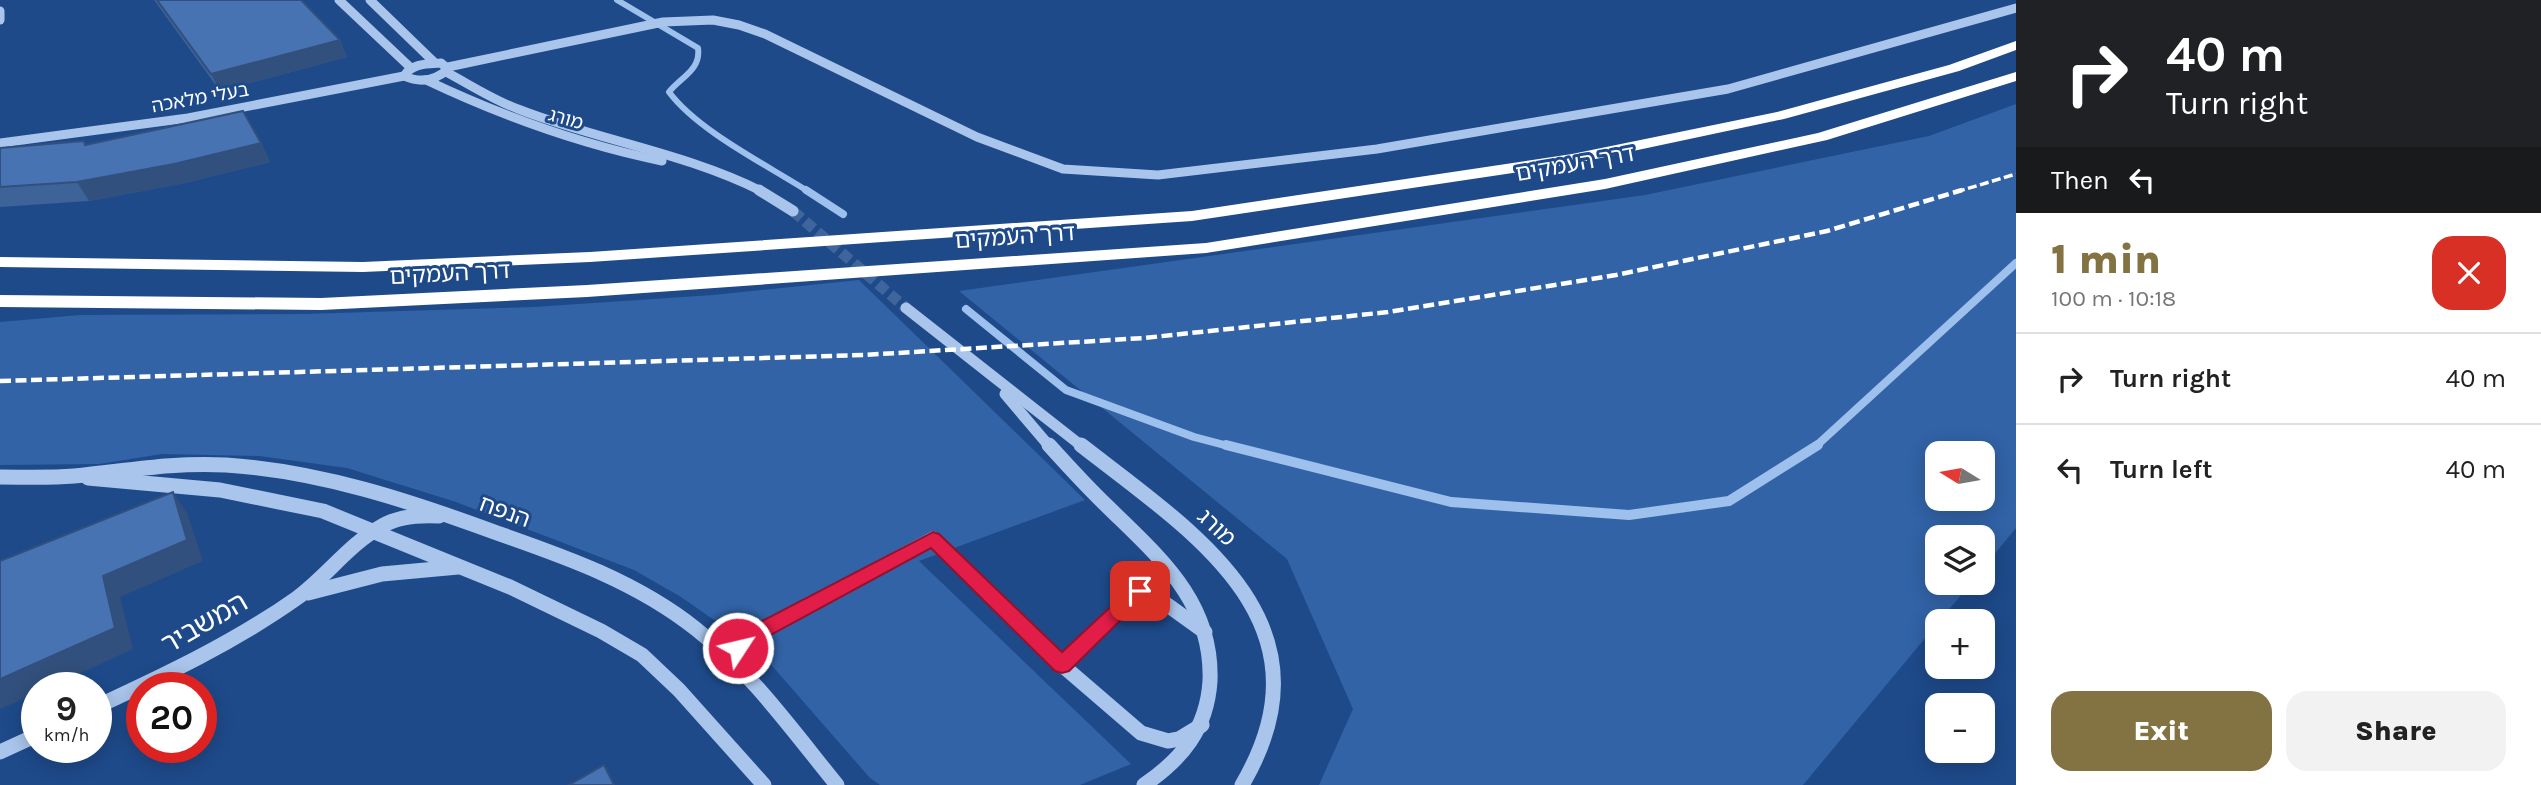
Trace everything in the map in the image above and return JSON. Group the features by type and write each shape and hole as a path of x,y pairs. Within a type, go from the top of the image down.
{"highway":[{"name":"דרך העמקים","path":"0,262 363,267 590,257 1192,216 1572,159 1779,116 1954,68 2016,45"},
{"name":"דרך העמקים","path":"0,301 321,304 586,291 1206,248 1605,184 1822,137 2016,76"},
{"path":"0,312 52,306 151,303"}],"street":[{"path":"340,0 411,68"},
{"path":"370,0 435,63 447,69"},
{"path":"426,80 447,69 631,28 660,19 685,15 709,16 768,32 793,50 977,137 1063,169 1158,175 1377,149 1728,89 2016,8"},
{"path":"0,11 0,20"},
{"path":"404,76 411,68 435,63"},
{"name":"מורג","path":"447,69 517,108 630,143 761,191 793,211"},
{"name":"מורג","path":"404,76 412,80 426,80 481,107 544,131 620,153 704,170"},
{"name":"בעלי מלאכה","path":"0,143 188,118 404,76"},
{"name":"מורג","path":"906,308 1196,535 1231,572 1264,635 1272,663 1272,694 1265,736 1255,765 1241,785"},
{"name":"מורג","path":"990,374 1052,448 1167,566 1192,601 1207,634 1211,681 1202,725 1179,759 1144,785"},
{"name":"הנפח","path":"73,476 132,466 183,463 291,472 355,485 455,517 622,581 677,615 737,665 837,785"},
{"name":"הנפח","path":"0,478 73,476 254,495 323,510 464,567 601,631 642,655 679,690 759,776 764,785"},
{"name":"המשביר","path":"112,700 180,668 298,597 374,531 406,517 455,517"},
{"path":"737,665 738,648 747,639 933,539 1062,665 1141,733 1161,739 1179,739 1202,725"},
{"name":"המשביר","path":"298,597 340,582 403,570 464,567"},
{"path":"1062,665 1140,591 1155,596 1207,634"},
{"path":"0,752 21,742"}],"shaded area":[{"path":"2016,104 2016,528 1995,553 1995,525 1925,525 1925,595 1961,595 1949,609 1925,609 1925,638 1803,785 1319,785 1353,709 1287,559 959,291 1645,195 1929,136"},
{"path":"859,280 1085,500 919,561 1131,764 1080,785 880,785 870,778 760,652 681,597 634,570 456,502 347,468 259,456 162,454 99,464 0,465 0,322 80,315 304,314 534,307 713,295"}],"building":[{"path":"157,0 301,0 340,40 211,74"},
{"path":"243,111 261,143 174,164 77,182 0,187 0,148 84,141 85,145"},
{"path":"173,492 187,540 103,576 115,628 0,679 0,561"},
{"path":"604,765 614,785 569,785"}],"waterway":[{"path":"617,0 698,48 693,68 669,92 682,106 715,134 809,192"},
{"path":"806,190 843,214"},
{"path":"1815,447 2016,263"},
{"path":"966,309 1066,390 1194,437 1232,447"},
{"path":"1226,445 1451,502 1629,515 1729,501 1815,447"}],"tunnel":[{"path":"793,211 906,308"}],"railway":[{"path":"1956,192 2016,174"},
{"path":"0,381 864,355 1144,338 1388,312 1616,275 1827,231 1962,190"}],"route":[{"path":"738,648 747,639 933,539 1062,665 1140,591"}]}
